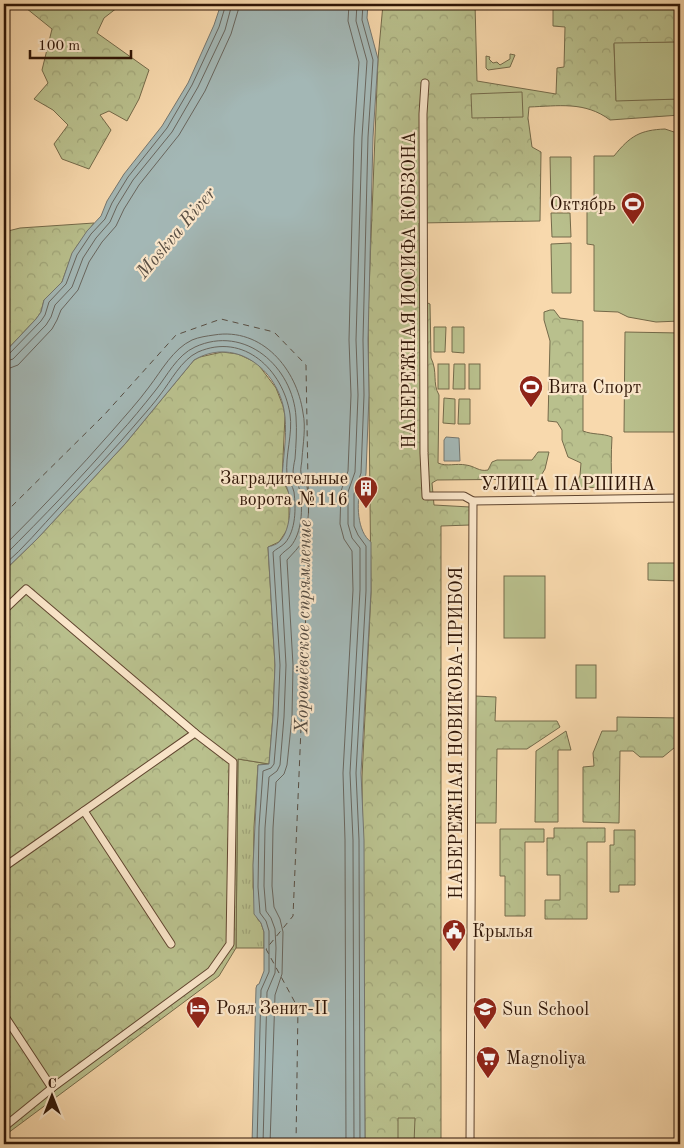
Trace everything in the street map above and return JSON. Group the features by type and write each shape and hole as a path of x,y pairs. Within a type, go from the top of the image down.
{"street":[{"name":"НАБЕРЕЖНАЯ ИОСИФА КОБЗОНА","path":"425,83 423,114 425,229 424,453 426,496"},
{"name":"УЛИЦА ПАРШИНА","path":"426,496 464,496 473,501 680,498"},
{"name":"НАБЕРЕЖНАЯ НОВИКОВА-ПРИБОЯ","path":"470,1144 473,501"},
{"path":"4,610 26,589 195,733 232,762 230,944 211,972 52,1088 4,1127"},
{"path":"4,867 195,733"},
{"path":"84,810 171,944"},
{"path":"4,1015 52,1088"}],"green space":[{"path":"21,4 67,4 91,7 104,4 122,4 104,18 97,33 149,70 139,99 127,121 109,111 100,115 111,130 89,169 62,159 54,144 68,125 53,110 34,99 48,83 42,70 52,29"},
{"path":"383,4 475,4 477,81 556,94 557,68 564,67 565,27 553,26 553,4 680,4 680,42 614,44 616,100 680,99 680,115 610,120 601,114 581,107 529,107 528,118 532,147 541,152 540,221 419,223 420,295 421,300 430,304 431,358 439,395 438,463 445,465 459,464 472,466 479,470 488,470 492,462 497,460 532,460 538,452 549,452 545,469 539,479 437,480 432,483 434,505 470,507 470,525 441,526 441,1144 365,1144 362,777 371,593 368,315 378,59"},
{"path":"680,42 680,99 616,101 614,43"},
{"path":"510,54 515,55 510,67 488,70 486,68 486,56 490,57 489,59 493,63 497,62 500,65 510,59"},
{"path":"522,92 523,117 472,118 471,94"},
{"name":"Октябрь","path":"665,129 680,134 680,321 656,322 628,317 618,312 594,311 594,245 587,244 587,206 594,206 594,156 614,156 625,143 636,135"},
{"path":"550,157 571,157 571,206 551,206"},
{"path":"551,213 570,213 571,237 552,237"},
{"path":"94,223 77,246 62,282 44,300 41,312 36,319 4,353 4,232 20,228"},
{"path":"571,243 571,293 552,293 551,244"},
{"path":"554,310 560,318 583,321 583,431 612,437 612,487 575,488 580,475 581,463 568,457 562,440 562,430 557,422 548,421 550,341 544,320 544,312"},
{"path":"434,327 446,327 445,352 434,352"},
{"path":"452,327 464,327 464,353 452,352"},
{"path":"625,332 680,333 680,432 624,432"},
{"path":"222,352 238,354 257,363 276,388 285,416 282,479 289,493 289,523 287,530 279,542 268,547 275,665 269,764 238,759 236,948 219,976 4,1136 4,571 37,539 125,444 194,360"},
{"path":"438,364 449,364 449,389 438,389"},
{"path":"454,364 465,364 465,389 453,389"},
{"path":"469,364 480,364 480,389 469,389"},
{"path":"444,398 455,399 455,424 443,423"},
{"path":"459,399 470,399 470,424 458,424"},
{"path":"648,563 680,563 680,581 648,580"},
{"path":"504,576 545,576 545,638 504,638"},
{"path":"576,665 596,665 596,698 576,698"},
{"path":"475,696 496,697 495,721 557,721 560,727 527,749 497,749 496,823 473,823"},
{"path":"617,717 680,718 680,743 663,757 640,757 633,751 620,751 619,823 583,822 583,767 594,766 593,753 602,731 617,731"},
{"path":"566,731 571,750 558,750 558,822 535,822 536,751"},
{"path":"238,759 269,764 258,765 254,827 253,887 257,918 264,932 264,948 236,948"},
{"path":"554,828 605,828 605,842 587,842 587,919 545,919 545,900 560,900 560,875 547,875 547,838 554,838"},
{"path":"500,829 544,829 544,842 525,842 525,916 505,916 505,876 500,876"},
{"path":"614,830 635,830 635,885 619,885 619,892 610,892 610,845 614,845"},
{"path":"398,1118 415,1118 414,1143 398,1143"}],"water":[{"path":"221,4 368,4 367,18 378,59 373,137 366,473 358,501 360,524 366,537 371,542 371,591 361,773 364,840 365,1144 252,1144 256,988 264,971 264,932 261,923 254,914 253,865 258,765 269,764 275,665 268,547 278,543 283,537 287,529 290,511 288,492 282,479 285,417 282,401 266,373 254,362 241,355 226,352 210,353 194,360 125,444 37,539 4,571 4,353 36,319 41,312 44,300 62,282 72,253 87,231 101,216 107,201 124,174 162,126 188,83 214,25"},
{"path":"446,437 459,438 460,461 444,461 444,440"}],"ferry route":[{"path":"4,514 105,414 176,335 221,319 274,332 306,365 309,540 293,916 266,949 298,1008 296,1144"}],"place":[{"name":"Октябрь","path":"633,225"},
{"name":"Вита Спорт","path":"531,408"},
{"name":"Заградительные ворота №116","path":"366,509"},
{"name":"Крылья","path":"454,952"},
{"name":"Роял Зенит-II","path":"198,1029"},
{"name":"Sun School","path":"485,1030"},
{"name":"Magnoliya","path":"488,1079"}],"water label":[{"name":"Moskva River","path":"175,232"},
{"name":"Хорошёвское спрямление","path":"302,627"}]}
